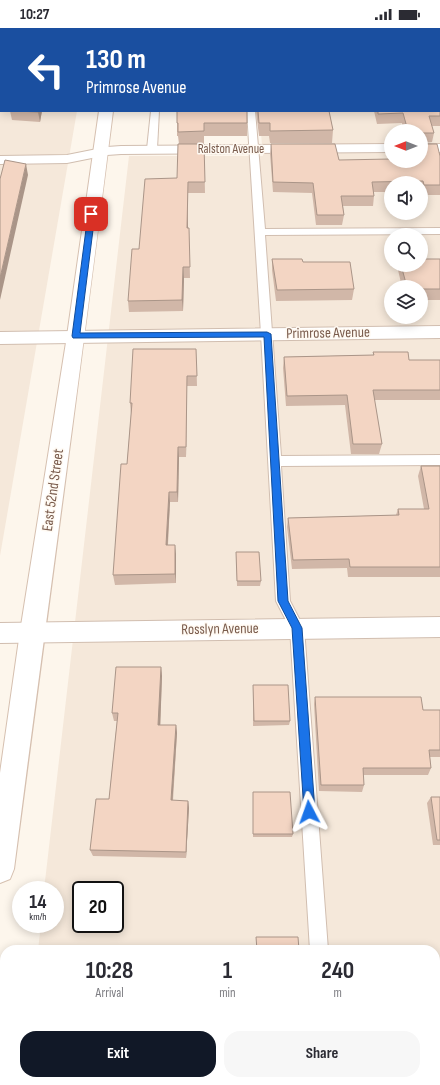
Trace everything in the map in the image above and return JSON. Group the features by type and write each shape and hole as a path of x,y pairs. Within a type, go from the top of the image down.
{"street":[{"name":"East 52nd Street","path":"0,869 32,632 76,336 99,153 106,112"},
{"name":"Ralston Avenue","path":"0,160 67,159 121,150 384,148"},
{"path":"428,148 440,148"},
{"name":"Primrose Avenue","path":"0,338 440,332"},
{"name":"Rosslyn Avenue","path":"0,633 65,630 440,627"}],"lane":[{"path":"152,150 155,112"},
{"path":"251,112 267,334 283,601 297,628 319,945"},
{"path":"259,232 440,231"},
{"path":"275,461 440,460"}],"shaded area":[{"path":"0,112 77,112 0,556"},
{"path":"259,112 440,112 440,945 39,945 40,933 64,933 64,881 45,881 129,156 263,156"}],"building":[{"path":"177,112 247,112 247,123 204,123 204,131 178,132"},
{"path":"258,112 329,112 333,130 270,131 270,123 259,123"},
{"path":"378,112 440,112 440,116 429,116 434,133 428,133 428,124 406,124 403,113 378,114"},
{"path":"178,144 204,144 205,182 188,182 187,228 189,228 190,267 183,267 182,300 128,301 132,249 139,249 145,179 177,178"},
{"path":"271,144 335,144 339,160 384,159 384,168 428,168 428,144 437,144 440,156 440,185 428,185 428,176 384,176 384,182 372,182 374,196 341,196 344,215 317,215 313,183 273,182"},
{"path":"5,160 26,164 0,278 0,179"},
{"path":"272,259 302,259 303,262 350,262 354,289 277,290"},
{"path":"428,259 440,259 440,289 428,289 428,280 405,280 403,272 428,272"},
{"path":"133,349 196,349 197,376 187,376 186,447 178,447 177,492 169,492 166,545 175,545 175,574 113,575 121,464 127,464 132,403 130,403"},
{"path":"373,352 408,352 409,360 440,360 440,390 373,390 382,444 353,444 347,395 287,396 284,357 374,355"},
{"path":"421,466 440,466 440,567 350,567 349,559 293,560 288,518 399,515 398,509 429,509"},
{"path":"236,552 259,552 261,581 237,581"},
{"path":"116,667 161,667 158,725 176,725 171,800 188,801 186,852 90,850 96,799 109,799 118,713 112,713"},
{"path":"253,685 288,685 290,721 254,721"},
{"path":"315,697 421,697 423,710 440,710 440,750 429,750 431,768 363,768 364,785 321,785"},
{"path":"253,792 290,792 293,834 253,834"},
{"path":"431,797 440,797 440,840 437,840"},
{"path":"256,937 298,937 299,945 257,945"}],"route":[{"path":"91,214 76,336 267,334 283,601 297,628 309,812"}]}
